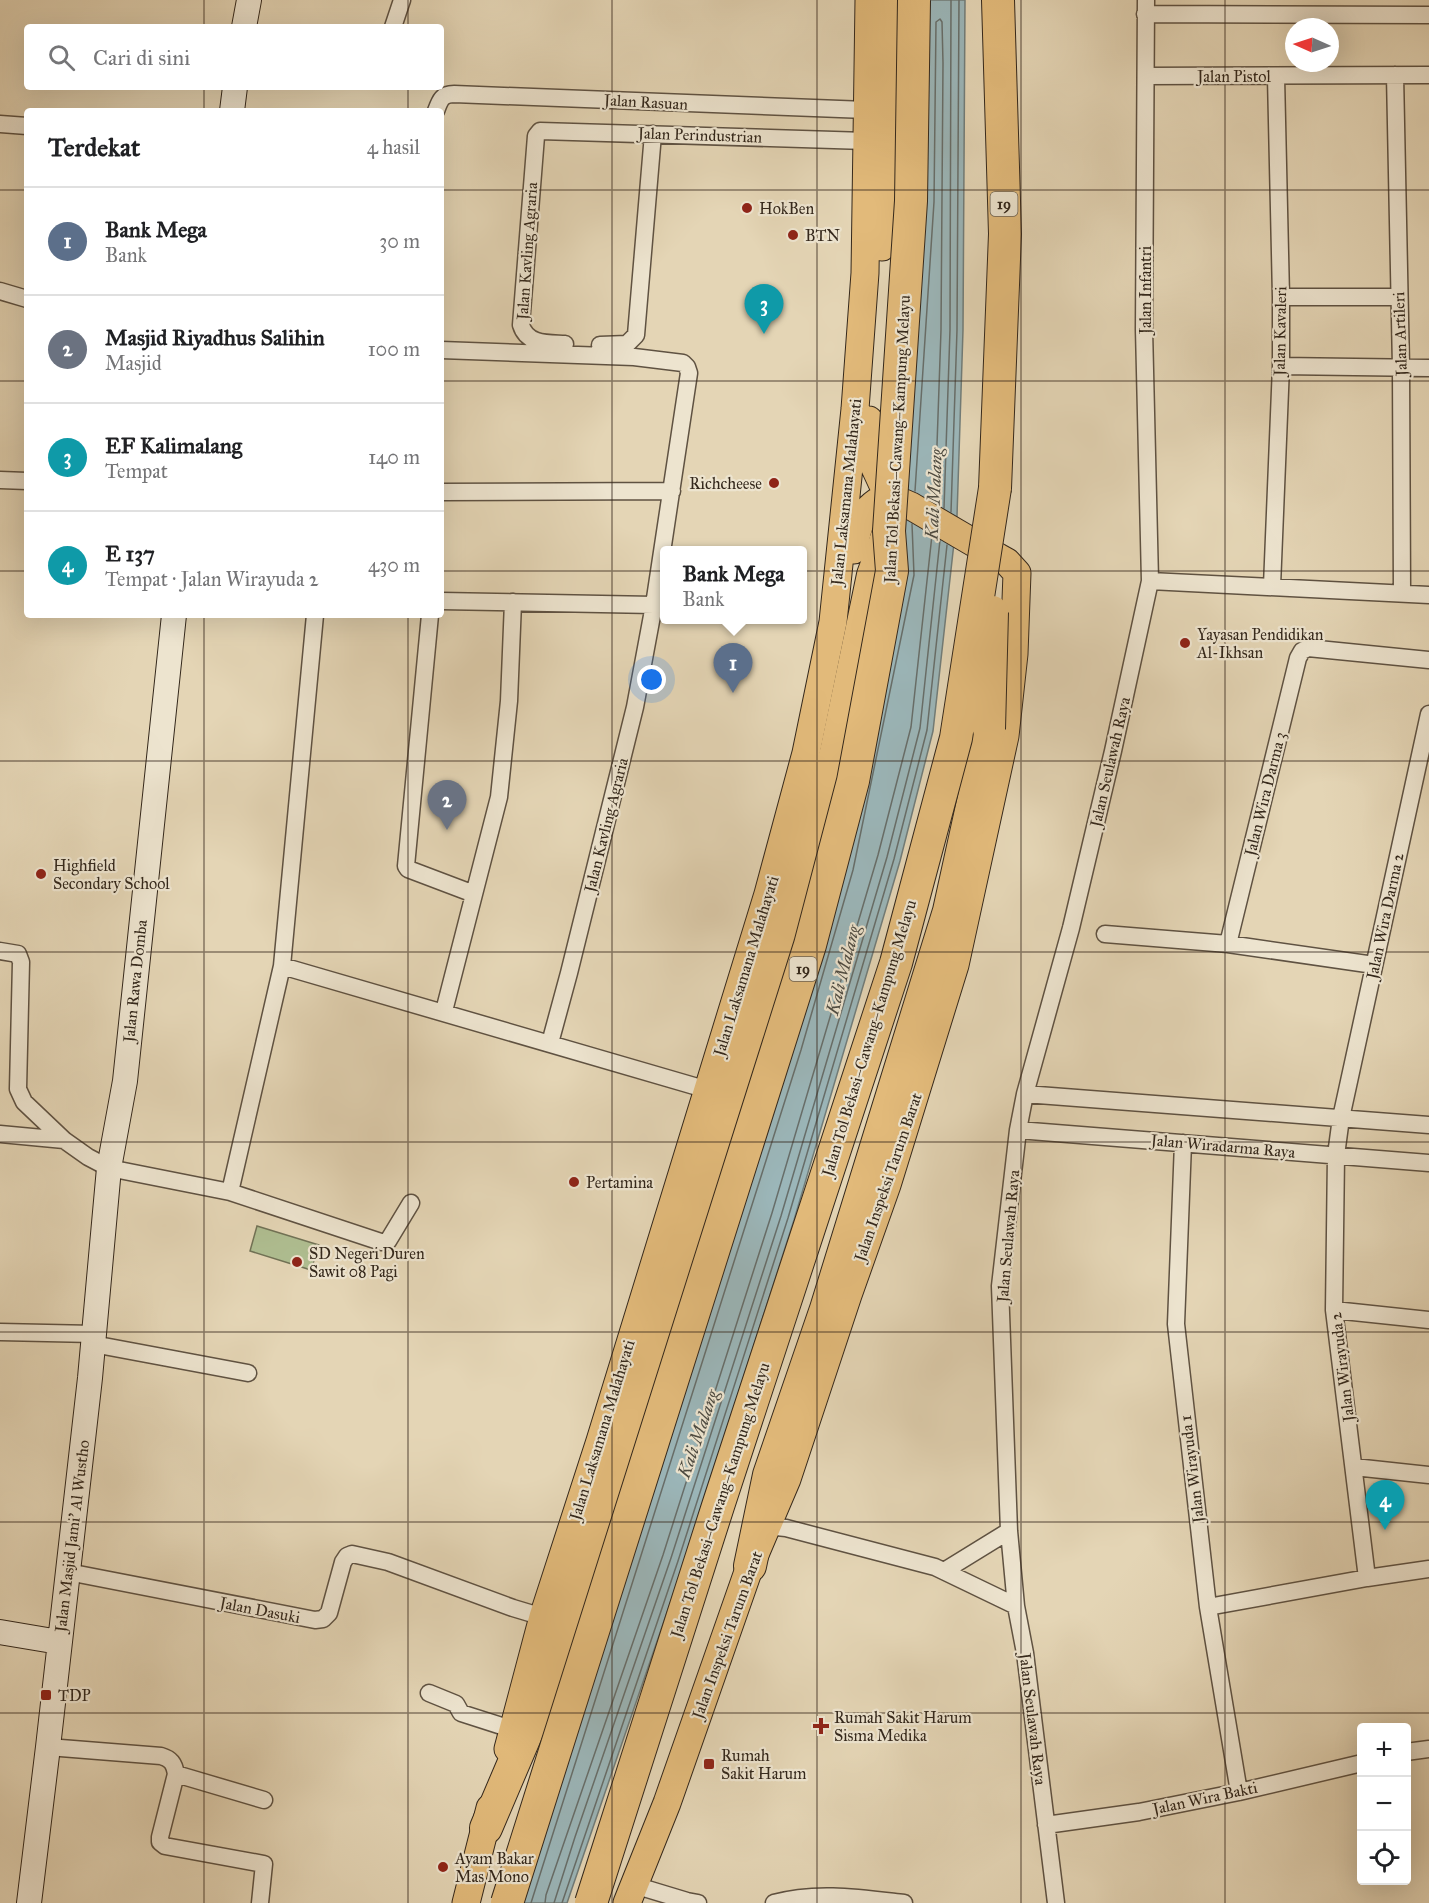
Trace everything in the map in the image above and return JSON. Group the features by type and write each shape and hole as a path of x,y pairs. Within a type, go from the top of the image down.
{"highway":[{"name":"Jalan Tol Bekasi–Cawang–Kampung Melayu","path":"507,1903 810,945 855,769 892,571 889,531 911,201 914,0"},
{"name":"Jalan Tol Bekasi–Cawang–Kampung Melayu","path":"591,1903 896,963 956,738 995,488 1005,234 998,0"},
{"path":"750,1566 769,1475 826,1309 949,911 989,729 995,488"},
{"path":"486,1828 537,1706 606,1509 724,1123 783,942 836,752 873,575 889,531"}],"main road":[{"name":"Jalan Laksamana Malahayati","path":"466,1903 490,1806 514,1730 543,1617 600,1441 708,1090 793,808 806,753 833,622 855,409 865,273 869,0"},
{"name":"Jalan Laksamana Malahayati","path":"889,0 890,42 884,222 868,431 869,455 889,496"},
{"name":"Jalan Inspeksi Tarum Barat","path":"631,1894 667,1803 750,1566 787,1479 915,1100 955,965 1005,736 1013,665 1017,573 1007,562 911,506 889,496"},
{"path":"833,622 845,600 858,528 864,513 877,500 889,496"}],"street":[{"path":"245,24 249,0"},
{"path":"394,24 402,0"},
{"path":"1145,7 1398,7 1429,15"},
{"name":"Jalan Infantri","path":"1145,7 1144,328 1150,581"},
{"name":"Jalan Artileri","path":"1395,75 1401,367 1402,593"},
{"name":"Jalan Pistol","path":"1146,76 1429,75"},
{"name":"Jalan Kavaleri","path":"1272,586 1281,366 1276,77"},
{"path":"232,108 235,90"},
{"name":"Jalan Rasuan","path":"437,108 441,97 454,94 866,110"},
{"path":"0,124 24,126"},
{"name":"Jalan Perindustrian","path":"536,136 540,130 546,130 866,141"},
{"name":"Jalan Kavling Agraria","path":"536,136 522,329 528,338 544,343 617,346 627,344 636,334 653,134"},
{"path":"0,291 24,298"},
{"path":"1281,297 1398,297"},
{"name":"Jalan Kavling Agraria","path":"444,350 634,357 683,363 689,373 663,546"},
{"path":"1281,366 1429,368"},
{"path":"0,480 24,481"},
{"path":"444,492 672,491"},
{"name":"Jalan Kavling Agraria","path":"550,1043 635,707 660,567"},
{"path":"1150,581 1429,595"},
{"name":"Jalan Seulawah Raya","path":"1056,1903 1025,1653 1016,1606 1009,1531 1000,1286 1017,1130 1071,928 1150,581"},
{"path":"444,601 654,605"},
{"path":"444,1011 499,797 509,701 513,602"},
{"name":"Jalan Rawa Domba","path":"109,1168 124,1081 174,618"},
{"path":"230,1192 282,966 315,618"},
{"path":"430,618 405,866 474,894"},
{"name":"Jalan Wira Darma 3","path":"1228,944 1298,658 1302,651 1308,648 1429,660"},
{"name":"Jalan Wira Darma 2","path":"1336,1155 1341,1118 1429,714"},
{"path":"1105,934 1228,944 1374,965"},
{"path":"0,951 18,954 21,962 18,1089 20,1096 64,1140 88,1157 109,1168 230,1192 381,1242 388,1241 411,1203"},
{"path":"282,966 444,1011 708,1090"},
{"path":"1025,1094 1429,1125"},
{"name":"Jalan Wiradarma Raya","path":"1017,1130 1429,1163"},
{"path":"0,1134 64,1140"},
{"name":"Jalan Wirayuda 1","path":"1183,1143 1176,1324 1208,1607 1239,1792"},
{"name":"Jalan Wirayuda 2","path":"1336,1155 1334,1310 1367,1578"},
{"name":"Jalan Masjid Jami' Al Wustho","path":"28,1903 68,1572 109,1168"},
{"path":"1334,1310 1429,1320"},
{"path":"0,1332 93,1339 248,1373"},
{"path":"1354,1467 1429,1475"},
{"path":"766,1531 776,1527 786,1528 944,1571 1016,1606"},
{"path":"944,1571 1009,1531"},
{"name":"Jalan Dasuki","path":"68,1572 315,1620 323,1619 328,1613 343,1562 347,1556 352,1554 388,1562 543,1617"},
{"path":"1208,1607 1429,1569"},
{"path":"0,1632 59,1642"},
{"path":"429,1693 456,1704 461,1713 514,1730"},
{"path":"48,1747 161,1756 170,1759 174,1764 176,1774 160,1837 162,1844 264,1864 260,1903"},
{"path":"1411,1751 1429,1749"},
{"name":"Jalan Wira Bakti","path":"1047,1825 1130,1814 1239,1792 1357,1764"},
{"path":"176,1774 264,1800"},
{"path":"631,1894 698,1903"},
{"path":"774,1903 795,1897 811,1897 864,1898 904,1903"}],"green space":[{"path":"257,1226 319,1245 311,1270 250,1251"}],"water":[{"name":"Kali Malang","path":"914,0 965,0 963,330 957,516 933,731 900,861 794,1220 684,1563 567,1903 507,1903 892,571"}],"place":[{"name":"HokBen","path":"747,208"},
{"name":"BTN","path":"793,235"},
{"name":"EF Kalimalang","path":"764,334"},
{"name":"Richcheese","path":"774,483"},
{"name":"Yayasan Pendidikan Al-Ikhsan","path":"1185,643"},
{"name":"Bank Mega","path":"733,693"},
{"name":"Masjid Riyadhus Salihin","path":"447,830"},
{"name":"Highfield Secondary School","path":"41,874"},
{"name":"Pertamina","path":"574,1182"},
{"name":"SD Negeri Duren Sawit 08 Pagi","path":"297,1262"},
{"name":"E 137","path":"1385,1530"},
{"name":"TDP","path":"46,1695"},
{"name":"Rumah Sakit Harum Sisma Medika","path":"821,1726"},
{"name":"Rumah Sakit Harum","path":"709,1764"},
{"name":"Ayam Bakar Mas Mono","path":"443,1867"}]}
